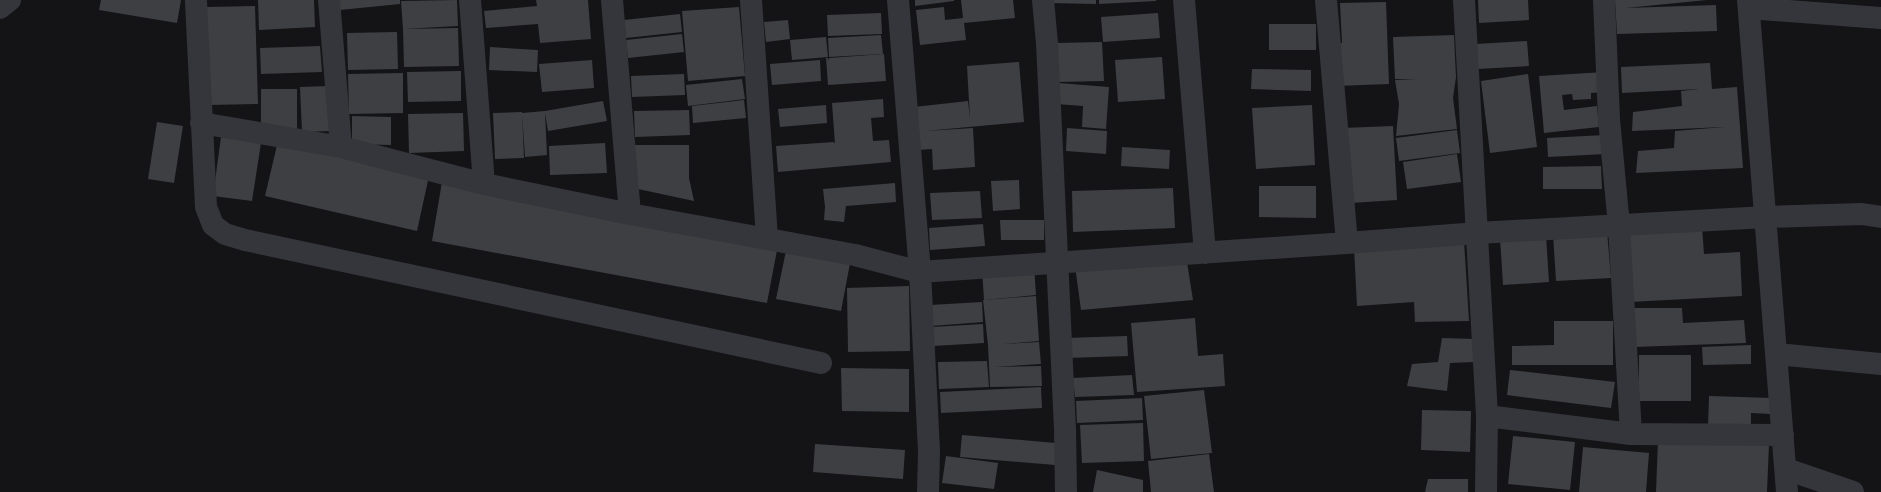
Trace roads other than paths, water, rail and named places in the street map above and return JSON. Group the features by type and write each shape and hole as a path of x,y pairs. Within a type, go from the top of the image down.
{"street":[{"path":"0,8 10,0"},
{"path":"329,0 341,148"},
{"path":"470,0 484,184"},
{"path":"612,0 630,214"},
{"path":"751,0 767,238"},
{"path":"898,0 920,272 929,451 928,492"},
{"path":"1043,0 1047,50 1065,429 1066,492"},
{"path":"1184,0 1205,253"},
{"path":"1326,0 1347,244"},
{"path":"1464,0 1487,416 1486,492"},
{"path":"1604,0 1609,119 1619,226 1631,434"},
{"path":"196,2 206,207 213,225 225,234 245,240 821,362"},
{"path":"1787,492 1749,4 1881,18"},
{"path":"201,123 341,148 484,184 630,214 855,255 920,272 1347,244 1478,233 1766,217 1862,214 1881,217"},
{"path":"1777,354 1881,364"},
{"path":"1487,416 1631,434 1783,435"},
{"path":"1786,469 1853,492"}]}
